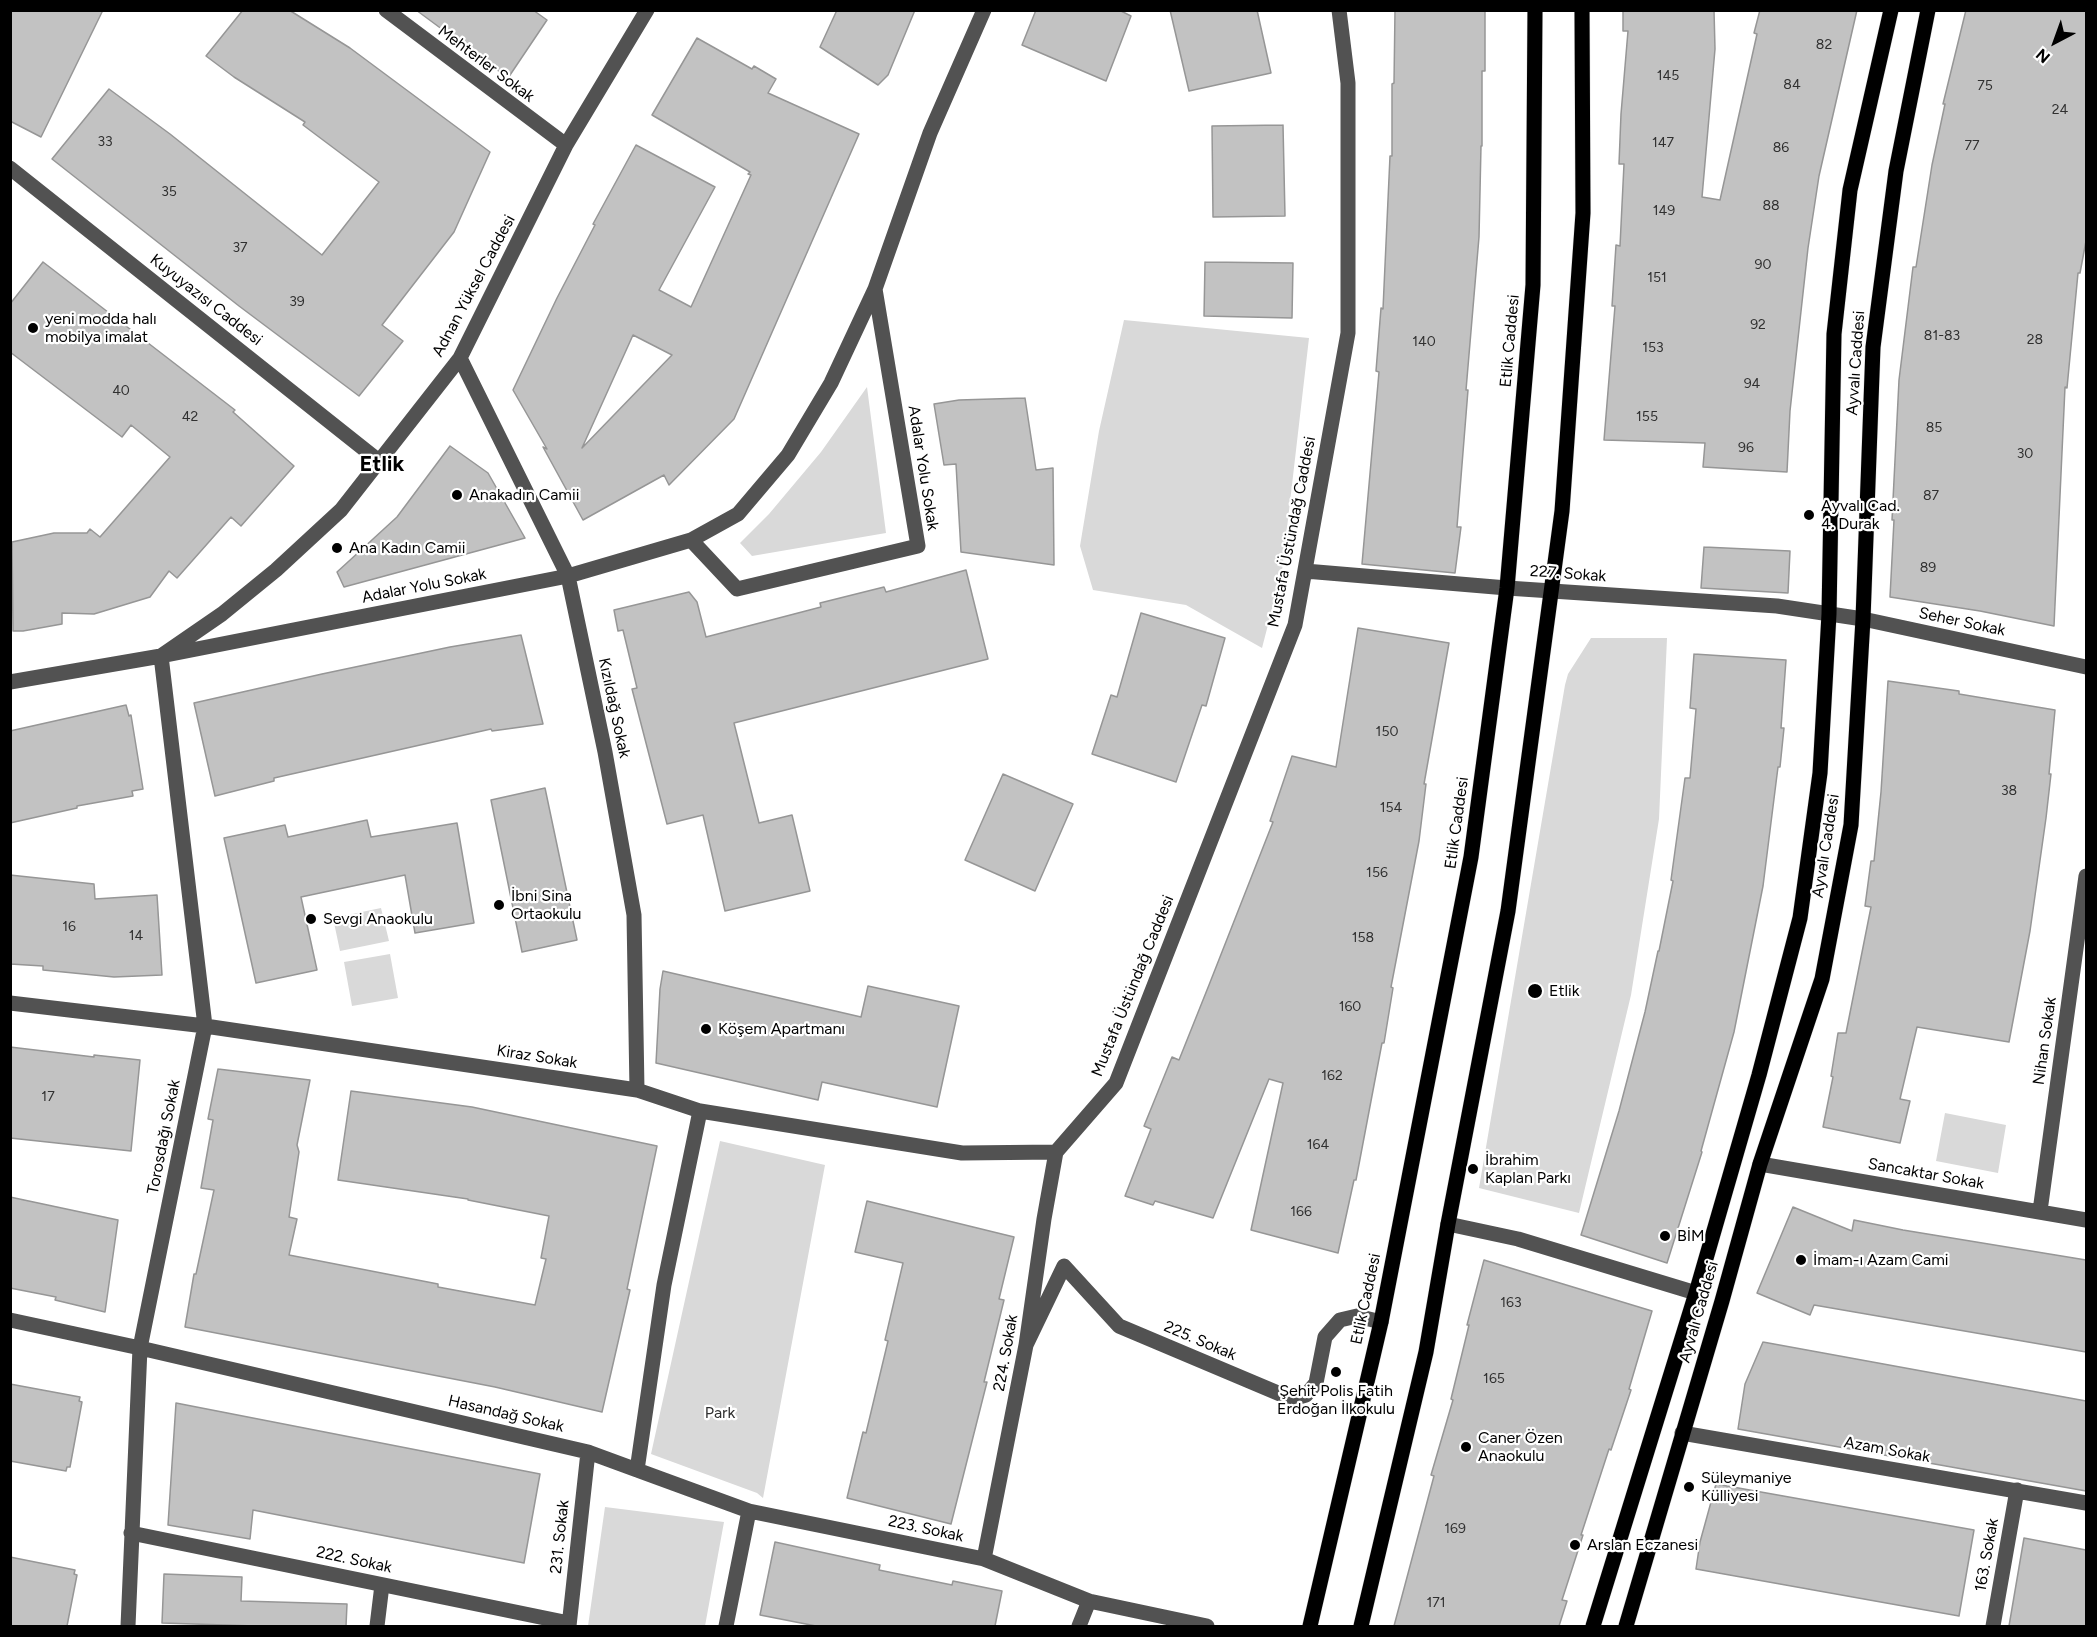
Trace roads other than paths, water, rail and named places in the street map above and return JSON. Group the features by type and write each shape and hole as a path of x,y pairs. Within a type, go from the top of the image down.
{"main road":[{"name":"Etlik Caddesi","path":"1310,1626 1381,1322 1471,857 1506,588 1533,285 1535,10"},
{"path":"1360,1626 1426,1352 1508,910 1562,511 1583,213 1582,10"},
{"name":"Ayvalı Caddesi","path":"1593,1626 1696,1293 1760,1075 1800,918 1820,773 1829,614 1834,334 1850,190 1891,10"},
{"name":"Ayvalı Caddesi","path":"1626,1626 1760,1164 1822,979 1851,825 1863,619 1873,347 1896,171 1928,10"}],"street":[{"name":"Mehterler Sokak","path":"386,10 566,145"},
{"name":"Adnan Yüksel Caddesi","path":"10,681 161,656 222,614 276,570 341,510 460,358 566,145 647,10"},
{"name":"Adalar Yolu Sokak","path":"161,656 568,576 691,540 738,514 788,455 831,383 875,289 930,134 984,10"},
{"name":"Mustafa Üstündağ Caddesi","path":"1056,1152 1116,1083 1295,626 1348,333 1348,83 1340,10"},
{"name":"Kuyuyazısı Caddesi","path":"10,168 380,461"},
{"name":"Adalar Yolu Sokak","path":"691,540 737,589 918,546 875,289"},
{"name":"Kızıldağ Sokak","path":"460,358 568,576 605,752 634,915 637,1090"},
{"name":"227. Sokak","path":"1305,571 1506,588 1777,606 1829,614"},
{"name":"Seher Sokak","path":"1829,614 1863,619 2086,667"},
{"name":"Torosdağı Sokak","path":"128,1626 140,1348 205,1026 161,656"},
{"name":"Nihan Sokak","path":"2040,1211 2086,876"},
{"name":"Kiraz Sokak","path":"10,1004 205,1026 637,1090 700,1111 962,1153 1056,1152"},
{"path":"637,1470 664,1285 700,1111"},
{"name":"224. Sokak","path":"984,1559 1026,1345 1056,1152"},
{"name":"Sancaktar Sokak","path":"1760,1164 2086,1220"},
{"path":"1448,1224 1518,1239 1696,1293"},
{"name":"225. Sokak","path":"1026,1345 1064,1266 1119,1326 1292,1399 1306,1395 1316,1383 1325,1337 1340,1320 1357,1316 1381,1322"},
{"name":"Hasandağ Sokak","path":"10,1320 588,1452 637,1470"},
{"name":"Azam Sokak","path":"1682,1433 2086,1503"},
{"name":"231. Sokak","path":"569,1625 588,1452"},
{"name":"223. Sokak","path":"637,1470 749,1511 984,1559 1089,1601 1207,1626"},
{"name":"163. Sokak","path":"1993,1626 2017,1490"},
{"path":"726,1626 749,1511"},
{"name":"222. Sokak","path":"131,1533 569,1625"},
{"path":"377,1626 382,1585"},
{"path":"1079,1626 1089,1601"}],"place":[{"name":"yeni modda halı mobilya imalat","path":"33,328"},
{"name":"Anakadın Camii","path":"457,495"},
{"name":"Ayvalı Cad. 4. Durak","path":"1809,515"},
{"name":"Ana Kadın Camii","path":"337,548"},
{"name":"İbni Sina Ortaokulu","path":"499,905"},
{"name":"Sevgi Anaokulu","path":"311,919"},
{"name":"Etlik","path":"1535,991"},
{"name":"Köşem Apartmanı","path":"706,1029"},
{"name":"İbrahim Kaplan Parkı","path":"1473,1169"},
{"name":"BİM","path":"1665,1236"},
{"name":"İmam-ı Azam Cami","path":"1801,1260"},
{"name":"Şehit Polis Fatih Erdoğan İlkokulu","path":"1336,1372"},
{"name":"Caner Özen Anaokulu","path":"1466,1447"},
{"name":"Süleymaniye Külliyesi","path":"1689,1487"},
{"name":"Arslan Eczanesi","path":"1575,1545"}],"district":[{"name":"Etlik","path":"382,465"}],"park label":[{"name":"Park","path":"720,1413"}]}
